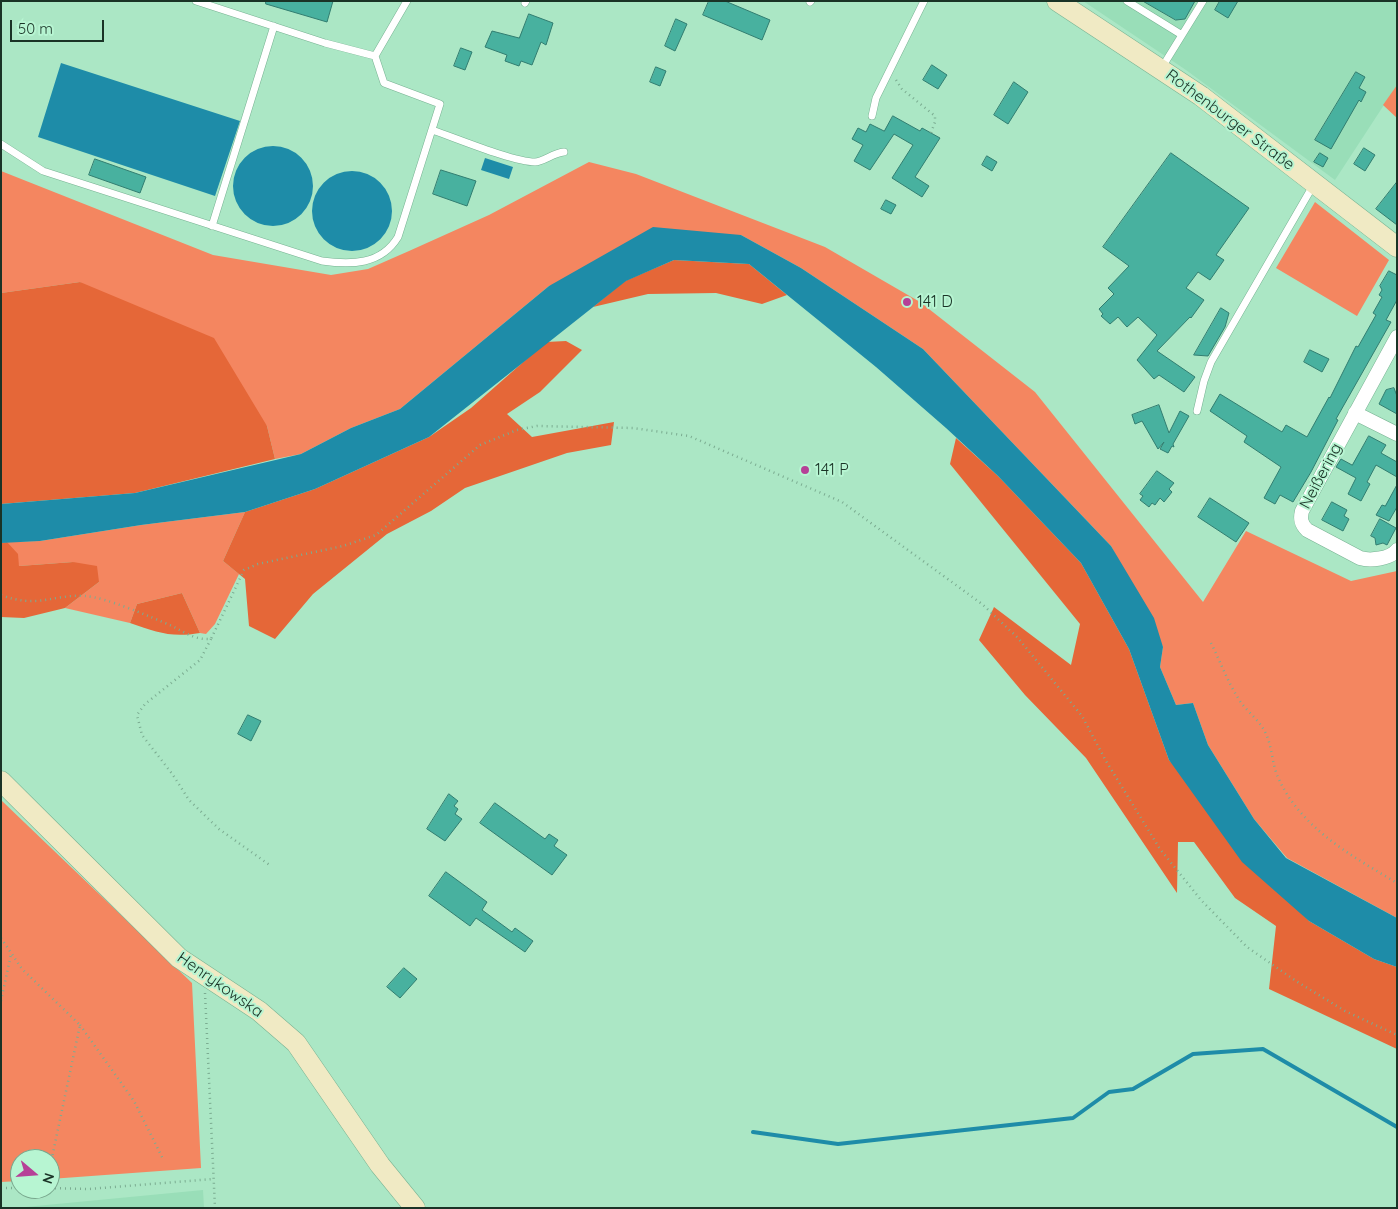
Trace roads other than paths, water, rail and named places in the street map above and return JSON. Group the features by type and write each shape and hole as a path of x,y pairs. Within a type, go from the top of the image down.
{"main road":[{"name":"Rothenburger Straße","path":"1057,1 1161,69 1234,120 1397,247"},
{"name":"Henrykowska","path":"1,781 179,958 204,977 259,1011 296,1043 380,1166 415,1208"}],"street":[{"name":"Neißering","path":"1397,336 1302,511 1300,518 1302,525 1307,530 1366,560 1394,554 1397,550"},
{"path":"1355,413 1397,434"}],"lane":[{"path":"196,1 375,56"},
{"path":"1,144 43,171 322,261 359,264 383,254 393,246 398,237 440,104 384,83 375,56 406,1"},
{"path":"872,116 876,98 924,1"},
{"path":"1128,1 1182,35"},
{"path":"1161,69 1203,1"},
{"path":"212,226 274,26"},
{"path":"432,130 520,160 537,162 553,154 564,152"},
{"path":"1197,411 1204,381 1211,362 1314,184"}],"water":[{"path":"61,63 240,121 215,196 38,137"},
{"path":"273,146 288,149 301,158 310,171 313,186 310,201 301,214 288,223 273,226 258,223 245,214 236,201 233,186 236,171 245,158 258,149"},
{"path":"485,158 513,167 509,179 481,170"},
{"path":"352,171 367,174 380,183 389,196 392,211 389,226 380,239 367,248 352,251 337,248 324,239 315,226 312,211 315,196 324,183 337,174"},
{"path":"653,227 741,235 801,268 923,349 1111,546 1154,618 1163,647 1160,667 1176,705 1193,703 1208,745 1254,819 1286,858 1397,918 1397,967 1374,959 1309,921 1242,862 1169,760 1129,649 1081,563 998,476 946,428 876,367 749,264 674,260 626,281 429,437 315,489 245,512 141,525 40,541 1,543 1,504 135,493 301,454 351,428 400,409 549,286"}],"waterway":[{"path":"753,1132 838,1144 1073,1118 1109,1092 1133,1089 1193,1054 1263,1049 1397,1127"}],"place":[{"name":"141 D","path":"907,302"},
{"name":"141 P","path":"805,470"}]}
